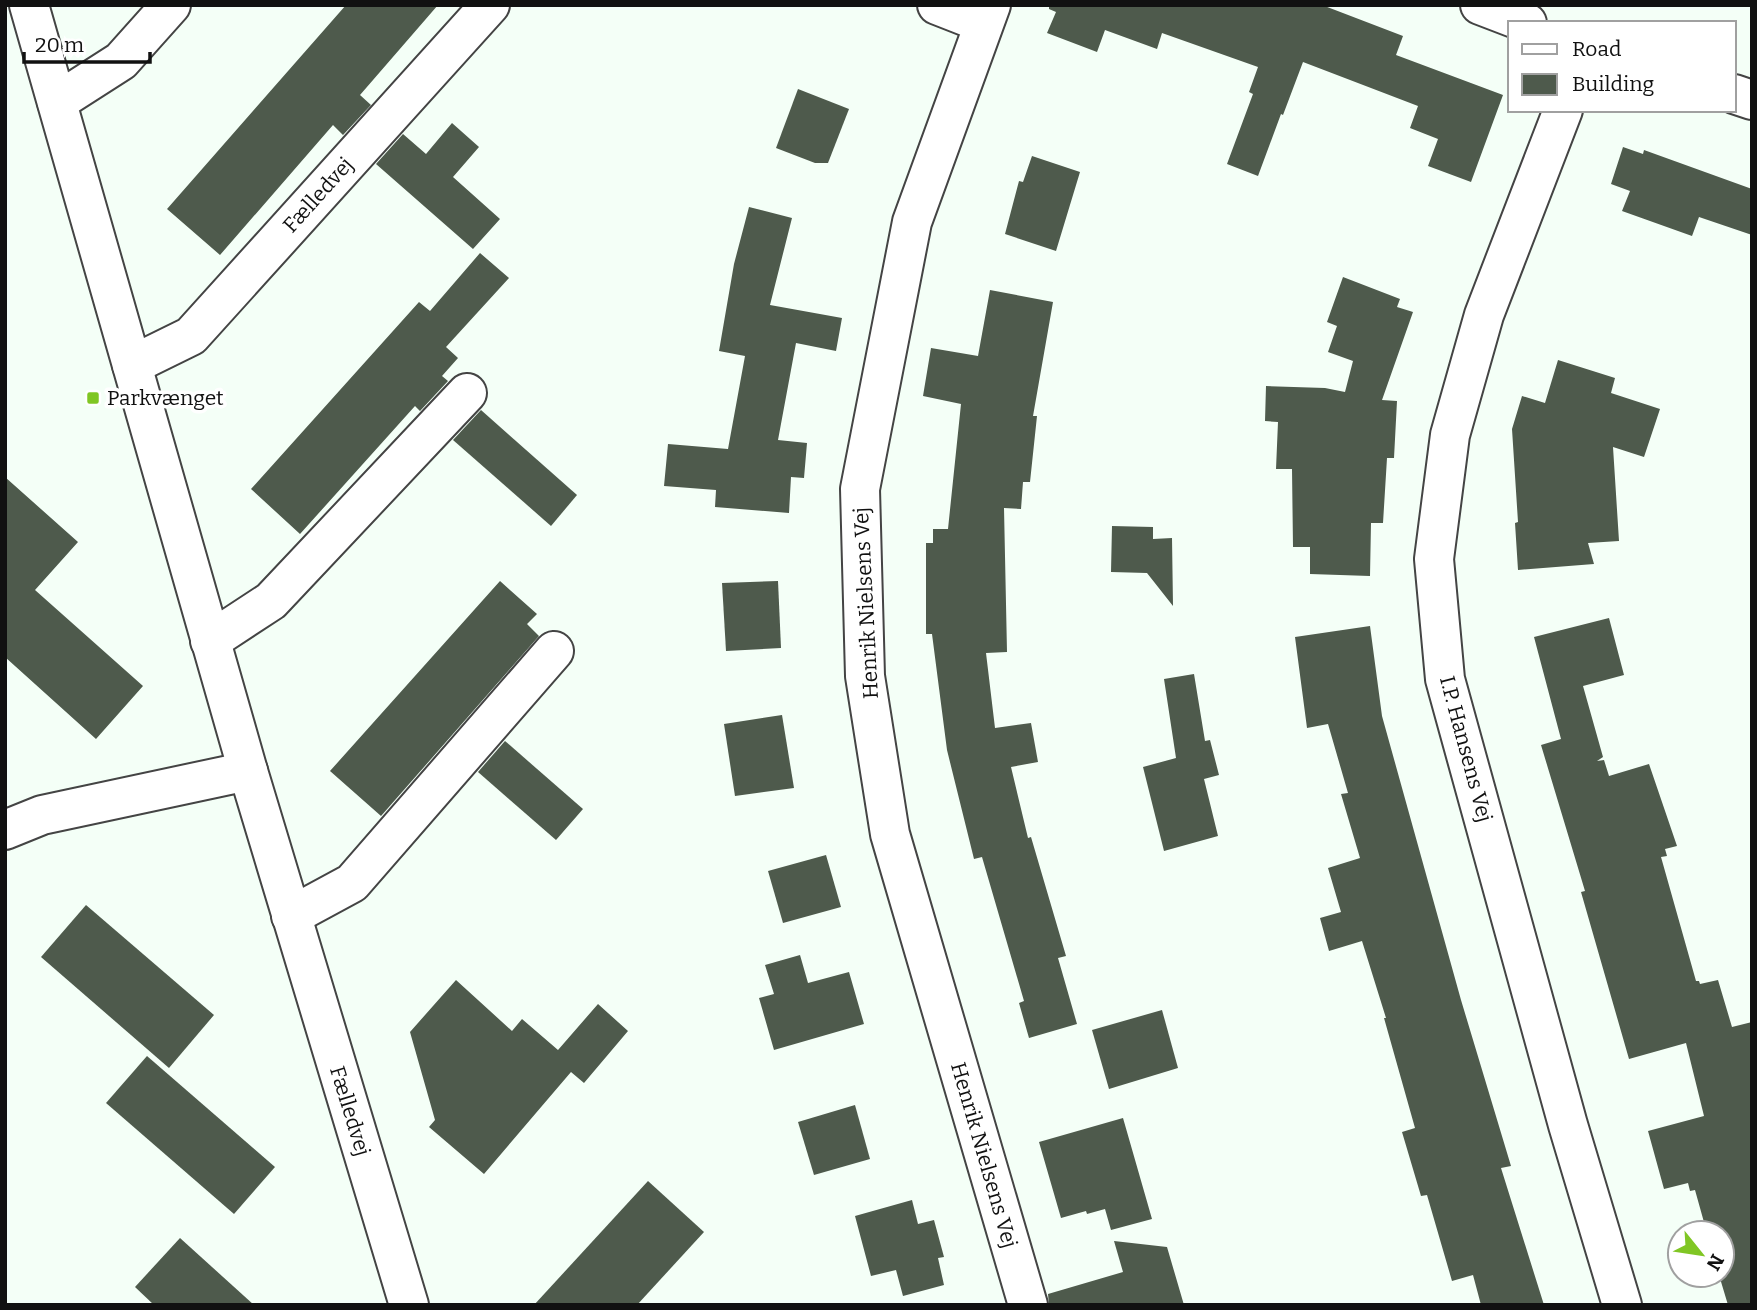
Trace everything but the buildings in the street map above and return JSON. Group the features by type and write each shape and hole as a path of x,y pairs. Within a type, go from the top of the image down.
{"street":[{"name":"Fælledvej","path":"29,5 210,641 409,1305"},
{"path":"57,102 121,61 171,5"},
{"name":"Fælledvej","path":"132,365 191,336 490,5"},
{"name":"Henrik Nielsens Vej","path":"937,5 987,14 912,222 860,489 865,676 890,834 1028,1305"},
{"path":"1480,5 1522,21"},
{"name":"I.P. Hansens Vej","path":"1562,112 1484,315 1450,435 1434,559 1445,679 1568,1125 1622,1305"},
{"path":"210,641 271,601 467,393"},
{"path":"291,916 352,883 554,652"},
{"path":"5,830 42,815 248,771"}],"place":[{"name":"Parkvænget","path":"93,398"}]}
